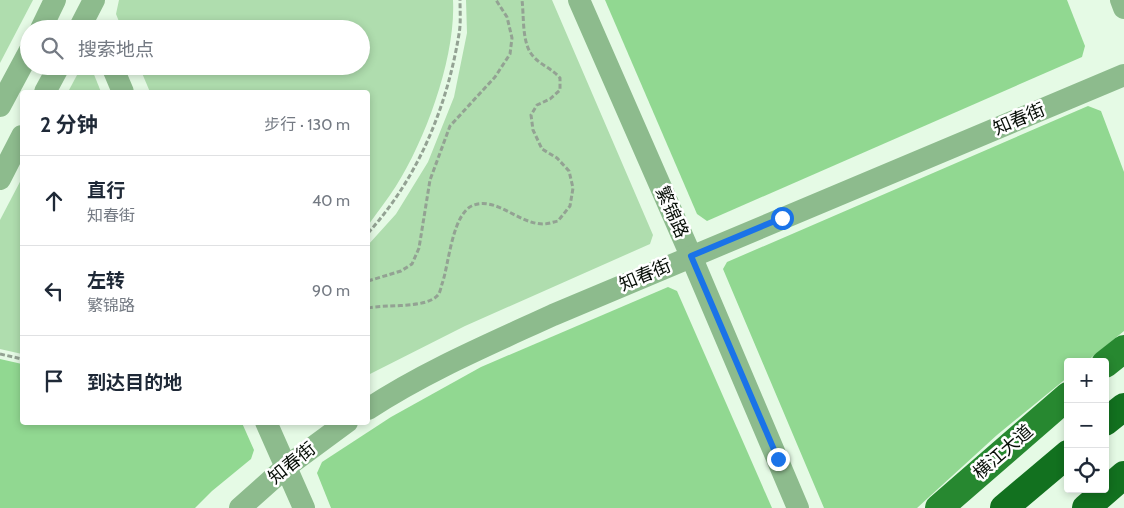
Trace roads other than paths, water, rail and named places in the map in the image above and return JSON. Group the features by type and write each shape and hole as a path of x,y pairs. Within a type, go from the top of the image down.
{"highway":[{"path":"1109,419 1124,407"},
{"path":"1004,508 1064,457"},
{"path":"1086,508 1124,475"}],"main road":[{"path":"1109,361 1124,349"},
{"name":"横江大道","path":"939,508 1064,399"}],"street":[{"path":"45,20 55,0"},
{"name":"繁锦路","path":"579,0 691,256 798,508"},
{"path":"1121,0 1124,8"},
{"path":"0,106 20,69"},
{"path":"47,90 54,75"},
{"path":"116,75 122,90"},
{"name":"知春街","path":"370,408 392,393 463,356 691,256 1124,75"},
{"path":"0,179 20,140"},
{"path":"267,425 304,508"},
{"name":"知春街","path":"240,508 286,467 343,425"}]}
